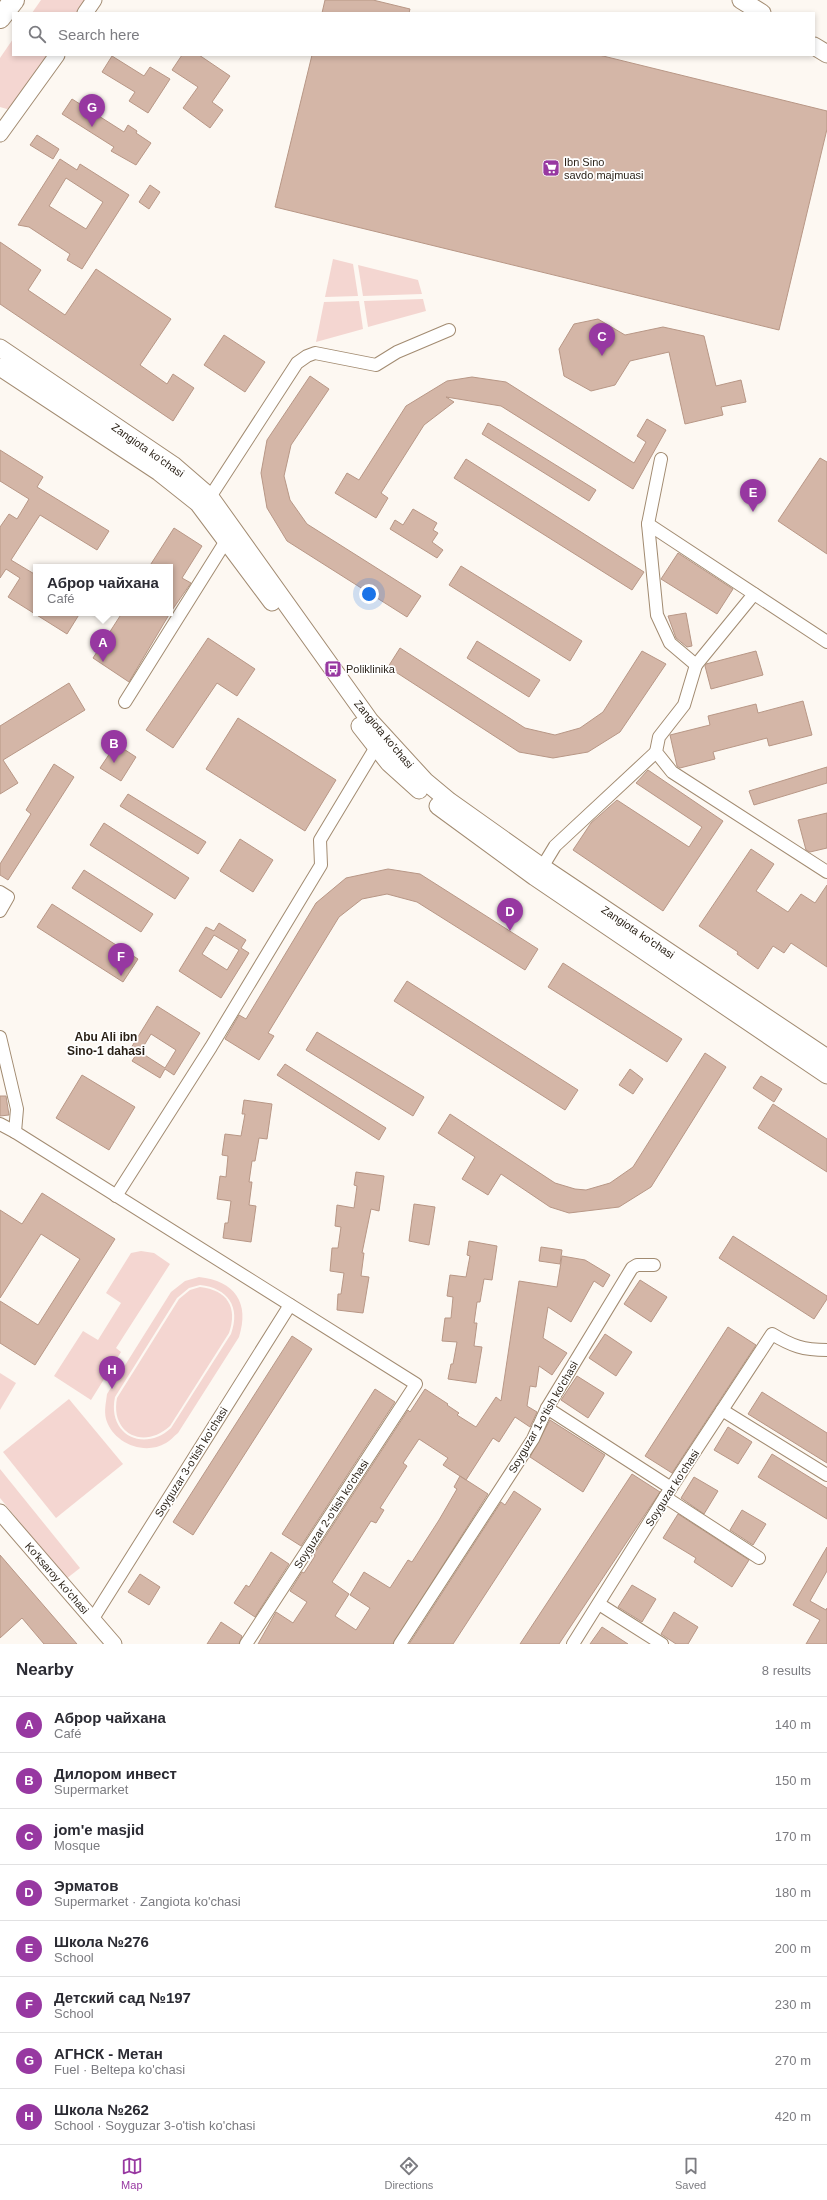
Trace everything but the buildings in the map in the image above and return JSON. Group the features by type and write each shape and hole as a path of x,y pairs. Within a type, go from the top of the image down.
{"highway":[{"path":"0,18 14,0"}],"main road":[{"path":"741,0 760,12"},
{"path":"815,47 827,54"},
{"name":"Zangiota ko'chasi","path":"0,348 173,465 210,498 230,534 404,777 444,812 827,1058"},
{"name":"Zangiota ko'chasi","path":"0,366 160,472 198,503 230,534"},
{"name":"Zangiota ko'chasi","path":"539,872 827,1075"}],"street":[{"path":"86,12 94,0"},
{"path":"0,134 56,56"},
{"path":"210,498 297,363 306,356 315,353 376,365 397,352 449,330"},
{"path":"661,459 648,524 657,615 670,644 696,664"},
{"path":"648,524 827,642"},
{"path":"124,702 230,534"},
{"path":"539,872 555,846 656,752 659,737 684,705 696,664 754,594"},
{"path":"116,1196 211,1047 321,865 320,840 379,742"},
{"path":"656,752 672,772 827,872"},
{"path":"0,892 8,898 0,911"},
{"path":"0,1037 18,1108 15,1132"},
{"path":"0,1124 290,1305"},
{"name":"Soyguzar 1-o'tish ko'chasi","path":"400,1644 533,1439 547,1408 632,1268 637,1265 654,1265"},
{"name":"Soyguzar 2-o'tish ko'chasi","path":"246,1644 416,1384 290,1305"},
{"name":"Soyguzar 3-o'tish ko'chasi","path":"92,1620 290,1305"},
{"name":"Soyguzar ko'chasi","path":"573,1644 668,1492 772,1334 792,1346 808,1350 827,1350"},
{"path":"547,1408 668,1492 759,1558"},
{"path":"722,1410 827,1475"},
{"name":"Ko'ksaroy ko'chasi","path":"0,1512 114,1644"},
{"path":"599,1604 662,1644"}],"shaded area":[{"path":"41,0 87,0 78,12 33,12"},
{"path":"12,40 12,56 47,56 10,108 7,109 0,107 0,58"},
{"path":"333,259 353,264 358,296 325,297"},
{"path":"358,265 418,280 422,294 363,296"},
{"path":"423,299 426,311 368,327 364,301"},
{"path":"359,301 363,329 316,342 324,302"},
{"path":"141,1251 154,1253 170,1264 116,1348 121,1352 91,1400 54,1376 83,1331 98,1340 121,1303 106,1293 131,1253"},
{"path":"199,1277 212,1279 222,1283 237,1296 241,1304 242,1314 242,1325 239,1337 178,1433 168,1442 157,1447 148,1448 130,1445 115,1435 106,1419 105,1406 107,1394 171,1292 185,1281","holes":["200,1285 218,1290 230,1300 234,1315 234,1324 231,1334 171,1428 161,1435 150,1439 139,1439 130,1436 122,1430 117,1421 114,1410 115,1397 177,1298 189,1288"]},
{"path":"200,1287 217,1292 228,1301 232,1315 229,1333 170,1426 160,1433 150,1437 140,1437 131,1434 124,1429 119,1421 116,1411 117,1398 179,1299 190,1290"},
{"path":"0,1373 16,1383 0,1410"},
{"path":"69,1399 123,1464 56,1518 3,1452"},
{"path":"0,1469 80,1568 66,1579 0,1498"}],"place":[{"name":"АГНСК - Метан","path":"92,127"},
{"name":"Ibn Sino savdo majmuasi","path":"551,168"},
{"name":"jom'e masjid","path":"602,356"},
{"name":"Школа №276","path":"753,512"},
{"name":"Аброр чайхана","path":"103,662"},
{"name":"Poliklinika","path":"333,669"},
{"name":"Дилором инвест","path":"114,763"},
{"name":"Эрматов","path":"510,931"},
{"name":"Детский сад №197","path":"121,976"},
{"name":"Школа №262","path":"112,1389"}],"district":[{"name":"Abu Ali ibn Sino-1 dahasi","path":"106,1044"}]}
